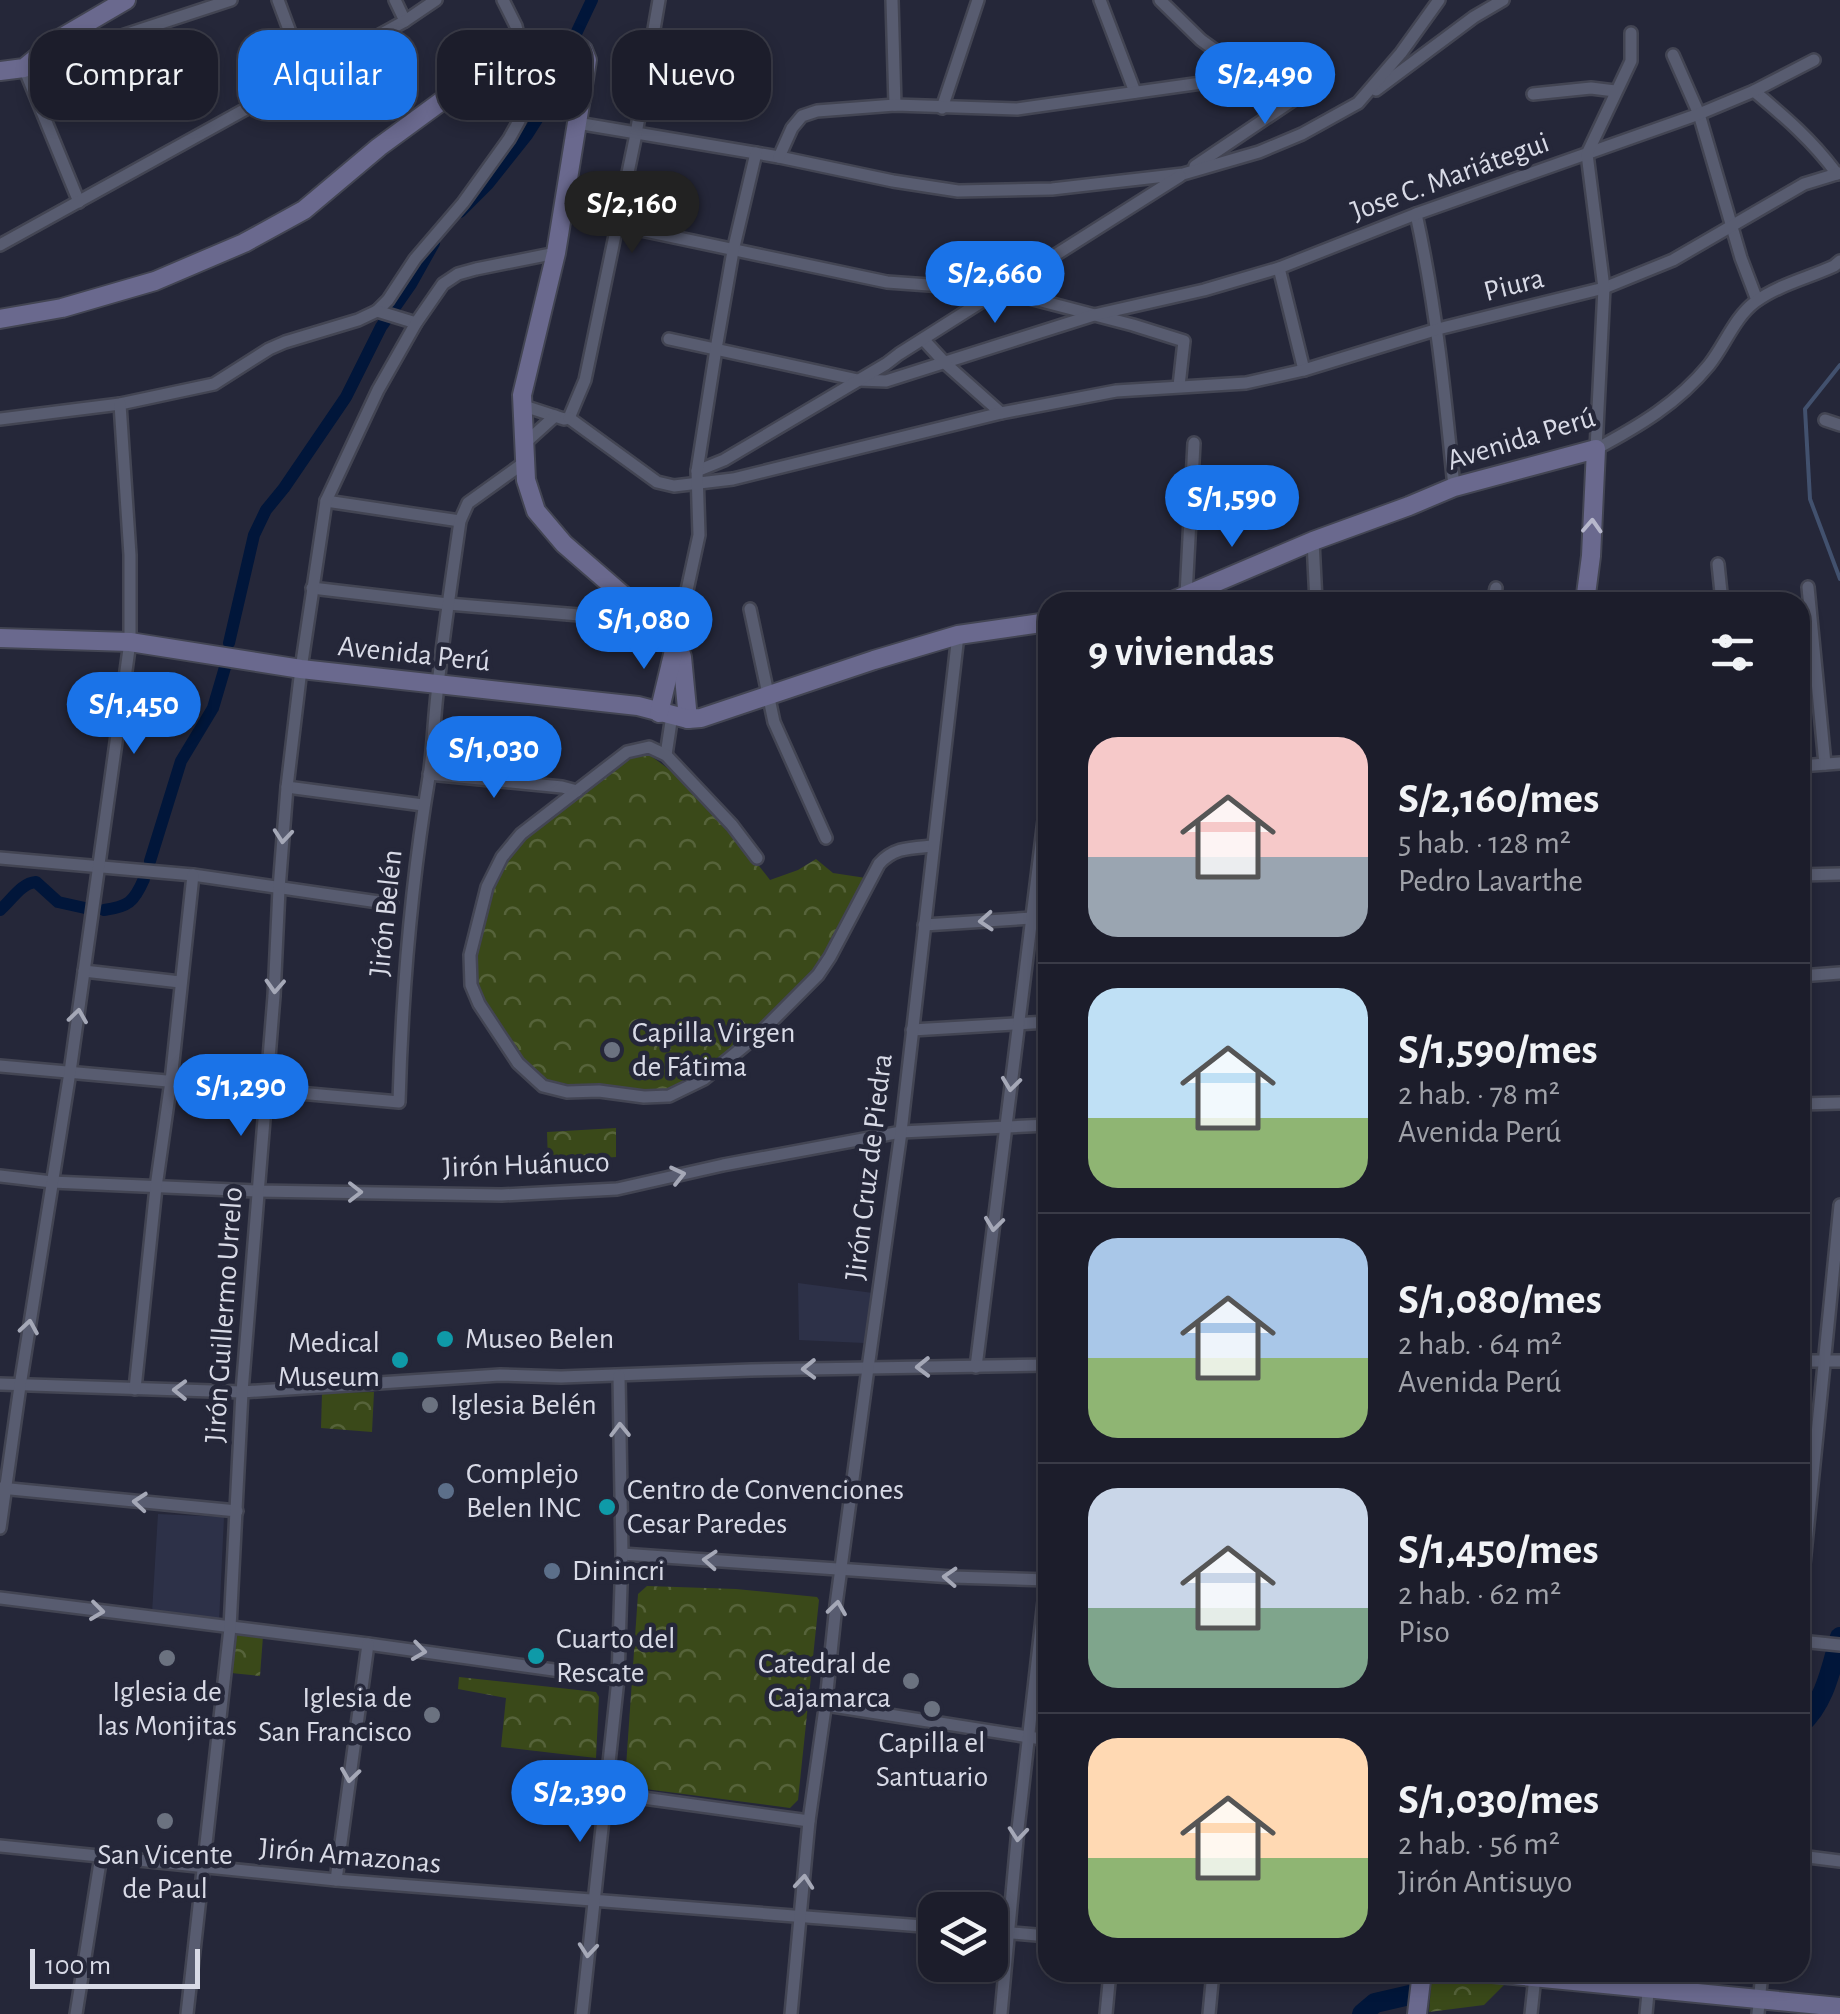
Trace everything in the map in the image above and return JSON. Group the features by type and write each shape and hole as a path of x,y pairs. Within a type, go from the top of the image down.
{"street":[{"path":"24,68 61,38 126,0"},
{"path":"0,72 24,68 231,0"},
{"path":"278,0 289,30"},
{"path":"395,0 405,21"},
{"path":"388,30 436,0"},
{"path":"503,0 517,30"},
{"path":"326,502 460,521 468,502 562,417 585,380 636,134 659,0"},
{"path":"892,0 895,105"},
{"path":"942,108 978,0"},
{"path":"1100,0 1135,92"},
{"path":"1160,0 1200,40 1251,76"},
{"path":"1358,103 1439,0"},
{"path":"577,123 958,191 1052,189 1183,174 1259,152 1302,134 1358,103 1503,0"},
{"path":"1586,592 1604,288 1587,154 1631,61 1631,33"},
{"path":"1673,55 1699,114 1731,227 1757,300"},
{"name":"Jose C. Mariátegui","path":"858,380 886,381 1094,316 1280,268 1416,214 1699,114 1754,92 1814,60"},
{"path":"24,68 79,202"},
{"path":"697,470 724,460 886,364 1183,174 1305,92 1308,86 1306,80 1298,78 1251,76 1016,108 895,105 817,112 802,116 779,157"},
{"path":"1533,94 1592,88 1616,91"},
{"path":"1754,92 1806,135 1838,174"},
{"path":"0,319 62,308 155,281 244,243 304,210 437,104"},
{"path":"0,245 238,112"},
{"path":"0,419 120,404 214,384 285,342 380,311 415,259 463,204 520,120"},
{"path":"577,120 556,253 521,405 530,496 536,511 564,544 676,642 682,657 666,755"},
{"path":"673,716 676,642 699,535 697,470 733,252 756,153"},
{"name":"Piura","path":"1179,386 1246,382 1304,370 1438,329 1604,288 1673,260 1804,184 1838,174"},
{"path":"1416,214 1438,329 1454,487"},
{"path":"521,405 562,417 657,482 674,486 733,480 1001,413 1116,391 1179,386 1182,339 999,290 888,282 617,225"},
{"name":"Jirón Guillermo Urrelo","path":"187,2014 230,1628 242,1392 287,787 326,502 413,321 443,284 476,268 556,253"},
{"name":"Avenida Perú","path":"1194,592 1454,487 1596,449 1643,424 1693,384 1757,300 1840,260"},
{"path":"1280,268 1304,370"},
{"path":"380,311 413,321"},
{"path":"669,339 858,380"},
{"path":"922,339 1001,413"},
{"path":"0,1528 2,1488 70,1072 130,642 130,555 120,404"},
{"path":"1825,420 1840,425"},
{"path":"1179,592 1194,443"},
{"name":"Jirón Belén","path":"266,1090 400,1102 410,909 460,521"},
{"path":"1313,541 1316,592"},
{"path":"1718,564 1721,592"},
{"path":"1808,587 1808,592"},
{"path":"312,588 654,622"},
{"path":"1495,592 1496,588"},
{"path":"750,609 774,722 826,838"},
{"path":"1810,609 1824,764"},
{"name":"Avenida Perú","path":"0,638 130,642 301,670 638,706 673,716 701,718 958,635 1038,623"},
{"name":"Jirón Cruz de Piedra","path":"791,2014 809,1821 901,1132 958,635"},
{"path":"757,858 732,825 666,755 649,747 627,752 521,834 502,857 487,887 470,956 470,985 518,1063 543,1086 567,1092 669,1096 704,1079 759,1034 818,976 886,856 896,850 932,846"},
{"path":"1810,765 1840,764"},
{"path":"430,774 577,791"},
{"path":"287,787 423,805"},
{"path":"0,858 193,875 392,904"},
{"path":"976,1366 1038,864"},
{"path":"1810,876 1840,874"},
{"path":"135,1390 193,875"},
{"path":"924,925 1038,918"},
{"path":"84,971 180,982"},
{"path":"1810,975 1840,973"},
{"path":"912,1030 1038,1023"},
{"path":"0,1066 266,1090"},
{"path":"1810,1104 1840,1103"},
{"name":"Jirón Huánuco","path":"0,1176 257,1192 502,1194 617,1190 723,1164 901,1132 1038,1126"},
{"path":"1810,1511 1840,1204"},
{"path":"1810,1361 1840,1361"},
{"path":"0,1384 242,1392 500,1375 560,1377 1038,1366"},
{"path":"582,2014 618,1680 622,1554 619,1376"},
{"path":"2,1488 237,1511"},
{"path":"622,1554 1038,1580"},
{"path":"0,1598 618,1680"},
{"path":"1810,1643 1840,1646"},
{"path":"336,1880 368,1644"},
{"path":"1002,2014 1038,1658"},
{"path":"826,1704 1038,1738"},
{"path":"607,1793 809,1821"},
{"name":"Jirón Amazonas","path":"0,1846 336,1880 918,1926"},
{"path":"76,2014 101,1856"},
{"path":"1810,1857 1840,1861"},
{"path":"1010,1933 1038,1935"},
{"path":"1106,2014 1109,1982"},
{"path":"1209,2014 1212,1982"},
{"path":"1417,2014 1421,1982"},
{"path":"1530,2014 1534,1982"},
{"path":"1646,2014 1650,1982"},
{"path":"1654,1982 1759,2006 1840,2007"}],"shaded area":[{"path":"798,1283 873,1293 864,1343 799,1340"},
{"path":"158,1514 224,1517 219,1622 152,1613"}],"green space":[{"path":"648,754 699,796 770,880 816,859 833,873 866,878 814,971 702,1076 668,1091 640,1092 541,1079 513,1047 481,993 476,976 489,893 504,858 527,836 631,758"},
{"path":"616,1128 616,1157 548,1162 547,1132"},
{"path":"374,1392 372,1432 321,1428 322,1393"},
{"path":"647,1586 736,1589 819,1600 798,1800 790,1808 630,1787 625,1781 638,1594"},
{"path":"236,1633 263,1636 260,1676 231,1673"},
{"path":"459,1677 596,1692 596,1758 501,1747 506,1698 458,1689"},
{"path":"1431,1982 1507,1982 1484,2005 1429,2012"}],"waterway":[{"path":"460,212 488,184 541,113 592,0"},
{"path":"229,643 254,535 266,510 346,397 381,327 434,243"},
{"path":"1840,365 1805,409 1810,499 1840,579"},
{"path":"150,861 181,761 213,708 226,664"},
{"path":"104,910 129,902 144,879"},
{"path":"0,910 21,889 36,882 58,902 85,908"},
{"path":"1810,1715 1830,1673 1840,1637"},
{"path":"1362,2014 1375,2003 1414,1994"}],"place":[{"name":"Capilla Virgen de Fátima","path":"612,1050"},
{"name":"Museo Belen","path":"445,1339"},
{"name":"Medical Museum","path":"400,1360"},
{"name":"Iglesia Belén","path":"430,1405"},
{"name":"Complejo Belen INC","path":"446,1491"},
{"name":"Centro de Convenciones Cesar Paredes","path":"607,1507"},
{"name":"Dinincri","path":"552,1571"},
{"name":"Cuarto del Rescate","path":"536,1656"},
{"name":"Iglesia de las Monjitas","path":"167,1658"},
{"name":"Catedral de Cajamarca","path":"911,1681"},
{"name":"Capilla el Santuario","path":"932,1709"},
{"name":"Iglesia de San Francisco","path":"432,1715"},
{"name":"San Vicente de Paul","path":"165,1821"}]}
